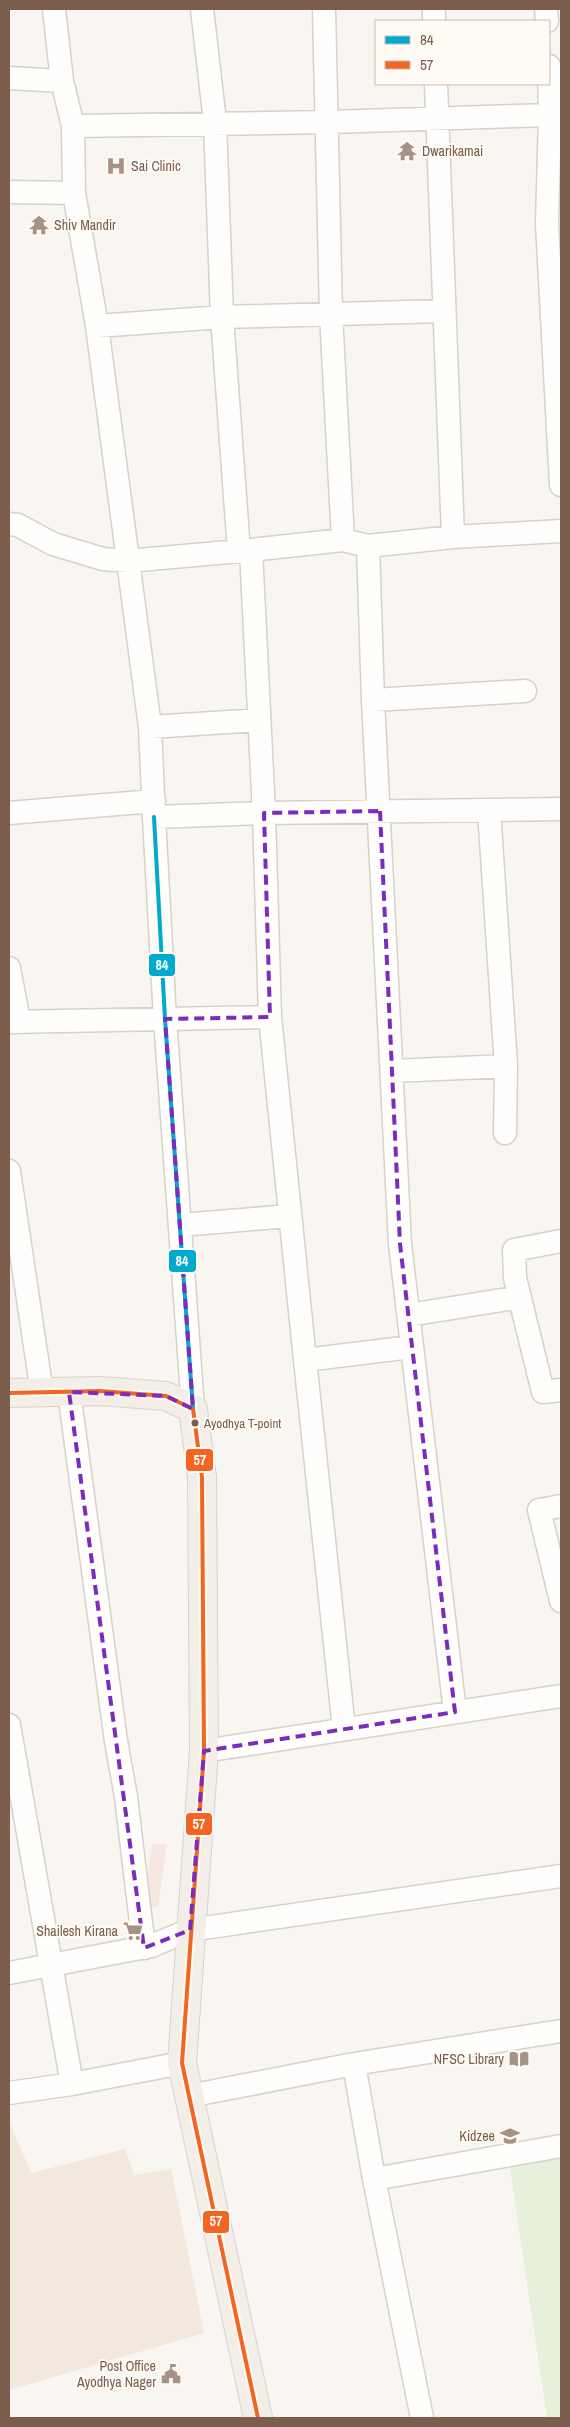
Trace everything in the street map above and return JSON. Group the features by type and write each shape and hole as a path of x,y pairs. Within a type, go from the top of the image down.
{"main road":[{"path":"9,1393 100,1391 166,1396 193,1409 202,1477 204,1751 203,1791 190,1930 182,2063 258,2418"}],"street":[{"path":"54,9 62,81 73,126 74,193 97,326 150,727 165,1019 193,1409"},
{"path":"202,9 214,122 222,317 245,550 259,720 264,813 270,1017 289,1216 344,1729"},
{"path":"324,9 329,122 331,314 343,540"},
{"path":"550,72 556,109 554,223 561,485"},
{"path":"9,78 62,81"},
{"path":"436,85 452,537"},
{"path":"73,126 437,119 556,109"},
{"path":"9,192 74,193"},
{"path":"97,326 222,317 443,311"},
{"path":"9,524 18,525 52,544 103,559 128,561 343,540 368,546 452,537 561,531"},
{"path":"368,546 373,700 393,1071 400,1244 455,1712"},
{"path":"373,700 525,691"},
{"path":"150,727 259,720"},
{"path":"9,813 154,809 264,813 561,809"},
{"path":"489,810 506,1066 505,1133"},
{"path":"9,968 14,1022 270,1017"},
{"path":"393,1071 506,1066"},
{"path":"9,1171 42,1392"},
{"path":"181,1225 289,1216"},
{"path":"561,1241 514,1250 515,1278 543,1392 561,1390"},
{"path":"409,1315 520,1296"},
{"path":"305,1360 411,1347"},
{"path":"69,1392 116,1740 126,1797 144,1948"},
{"path":"561,1506 539,1510 561,1600"},
{"path":"204,1751 561,1696"},
{"path":"9,1725 72,2084"},
{"path":"9,1973 144,1948 190,1930 561,1876"},
{"path":"189,2096 354,2064 561,2031"},
{"path":"10,2089 72,2084 182,2063"},
{"path":"354,2064 374,2180 422,2418"},
{"path":"374,2180 561,2146"}],"highlighted area":[{"path":"380,811 400,1244 455,1712 204,1751 190,1930 144,1948 69,1392 166,1396 193,1409 165,1019 270,1017 264,813"}],"shaded area":[{"path":"152,1843 167,1845 158,1906 142,1910"},
{"path":"9,2121 31,2173 125,2149 134,2175 171,2169 204,2333 9,2390"}],"green space":[{"path":"561,2153 561,2418 547,2418 509,2161"}],"transit line":[{"name":"84","path":"154,817 165,1019 193,1409"},
{"name":"57","path":"9,1393 100,1391 166,1396 193,1409 202,1477 204,1751 182,2063 258,2418"}],"place":[{"name":"Dwarikamai","path":"407,151"},
{"name":"Sai Clinic","path":"116,166"},
{"name":"Shiv Mandir","path":"39,225"},
{"name":"Ayodhya T-point","path":"195,1423"},
{"name":"Shailesh Kirana","path":"133,1931"},
{"name":"NFSC Library","path":"519,2059"},
{"name":"Kidzee","path":"510,2136"},
{"name":"Post Office Ayodhya Nager","path":"171,2374"}]}
